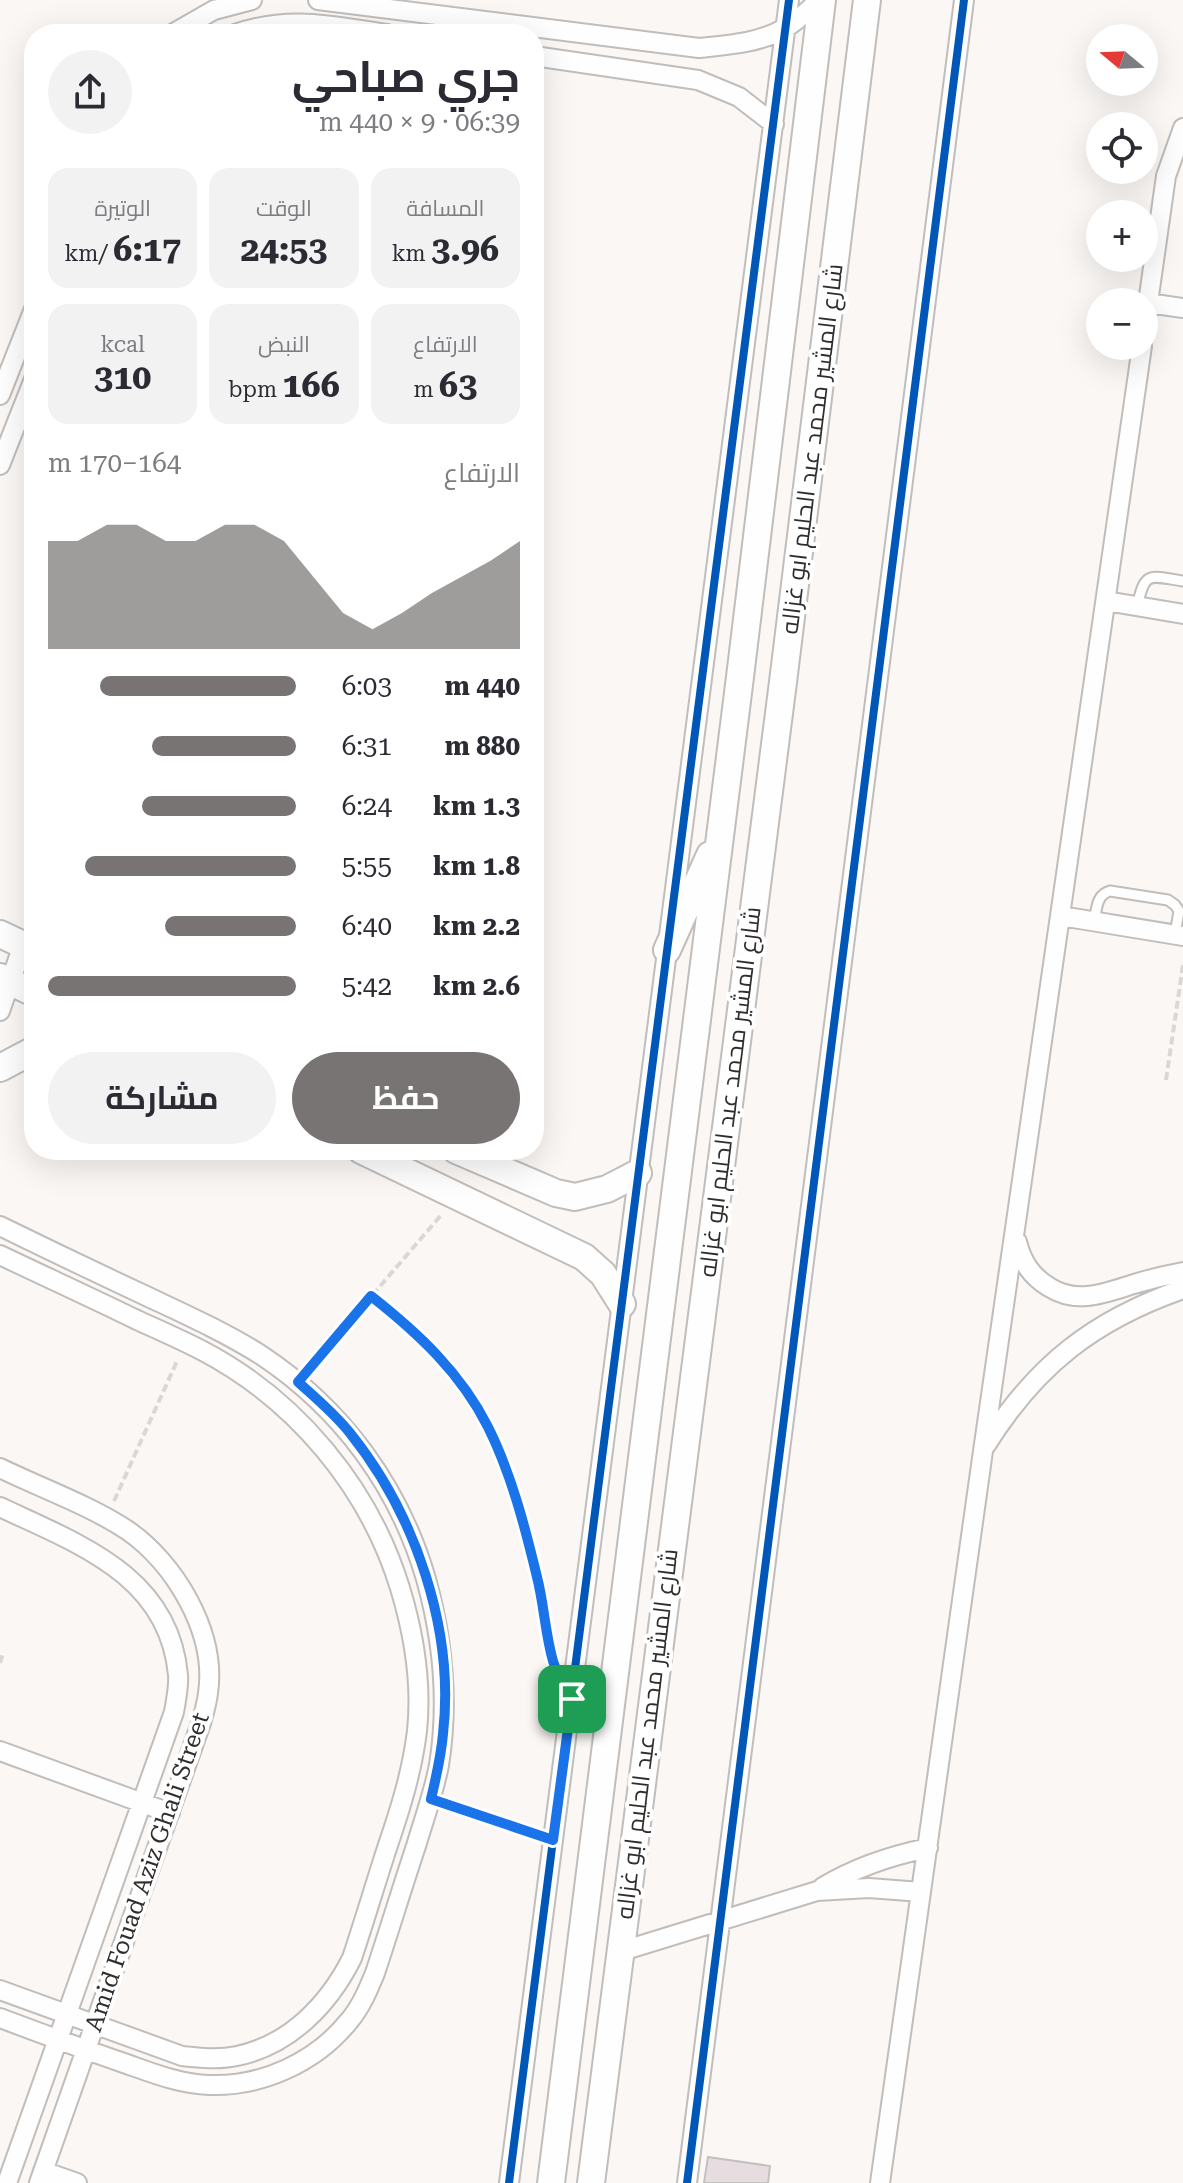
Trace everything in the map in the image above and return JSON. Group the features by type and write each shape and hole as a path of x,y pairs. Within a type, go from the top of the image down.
{"street":[{"path":"192,24 214,10 252,0"},
{"path":"318,0 508,24"},
{"path":"509,2183 789,0"},
{"path":"544,28 699,48 729,45 758,39 785,28 821,0"},
{"name":"شارع المشير محمد عبد الحليم ابو غزاله","path":"551,2183 740,677 821,0"},
{"name":"شارع المشير محمد عبد الحليم ابو غزاله","path":"591,2183 867,0"},
{"path":"687,2183 964,0"},
{"path":"273,24 320,24"},
{"path":"544,57 698,80 739,97 774,124"},
{"path":"1150,288 1166,176 1183,128"},
{"path":"1158,304 1183,308"},
{"path":"0,465 24,403 0,394 24,334"},
{"path":"880,2183 1140,360"},
{"path":"1106,601 1183,614"},
{"path":"740,677 783,682"},
{"path":"667,950 721,830"},
{"path":"1061,916 1179,935"},
{"path":"0,1011 15,984 19,943"},
{"path":"0,1068 24,1055"},
{"path":"398,1160 458,1195 584,1257 603,1274 622,1304"},
{"path":"479,1160 556,1193 575,1197 607,1189 638,1173"},
{"path":"0,1226 218,1330 298,1382 349,1431 378,1471 402,1515 421,1561 435,1610 445,1695 444,1732 431,1799 375,1973 350,2020 331,2040 305,2059 275,2075 243,2083 209,2085 176,2081 0,2018"},
{"path":"1015,1236 1022,1260 1029,1270 1057,1293 1081,1298 1106,1294 1145,1280 1183,1272"},
{"path":"0,1255 185,1342 237,1372 268,1395 324,1449 353,1487 376,1527 395,1571 408,1617 419,1696 417,1729 406,1791 352,1958 336,1987 312,2015 290,2033 266,2047 238,2056 210,2059 182,2056 0,1990"},
{"path":"983,1451 1027,1389 1063,1354 1115,1318 1183,1289"},
{"name":"Amid Fouad Aziz Ghali Street","path":"0,1468 106,1518 143,1543 163,1562 180,1585 193,1609 208,1663 209,1691 201,1723 41,2177"},
{"name":"Amid Fouad Aziz Ghali Street","path":"0,1507 83,1547 119,1569 142,1591 161,1617 173,1646 179,1678 174,1712 7,2183"},
{"path":"0,1751 170,1813"},
{"path":"619,1952 817,1891 870,1863 928,1848"},
{"path":"817,1891 869,1888 921,1892"},
{"path":"41,2177 77,2183"}],"lane":[{"path":"1137,607 1142,584 1147,579 1153,576 1183,581"},
{"path":"1094,921 1099,898 1110,891 1168,900 1179,911 1179,935"}],"path":[{"path":"1166,1080 1183,965"},
{"path":"298,1382 458,1195"},
{"path":"371,1296 406,1323 437,1355 465,1389 488,1427 523,1524 538,1581 553,1661 572,1699"},
{"path":"106,1518 185,1342"},
{"path":"0,1663 3,1653"},
{"path":"431,1799 553,1840"}],"building":[{"path":"708,2157 770,2166 768,2183 704,2183"}],"cycle path":[{"path":"509,2183 789,0"},
{"path":"687,2183 964,0"}],"route":[{"path":"371,1296 406,1323 437,1355 465,1389 488,1427 523,1524 538,1581 553,1661 572,1699 553,1840 431,1799 444,1732 445,1695 435,1610 421,1561 402,1515 378,1471 349,1431 298,1382 371,1296"}]}
